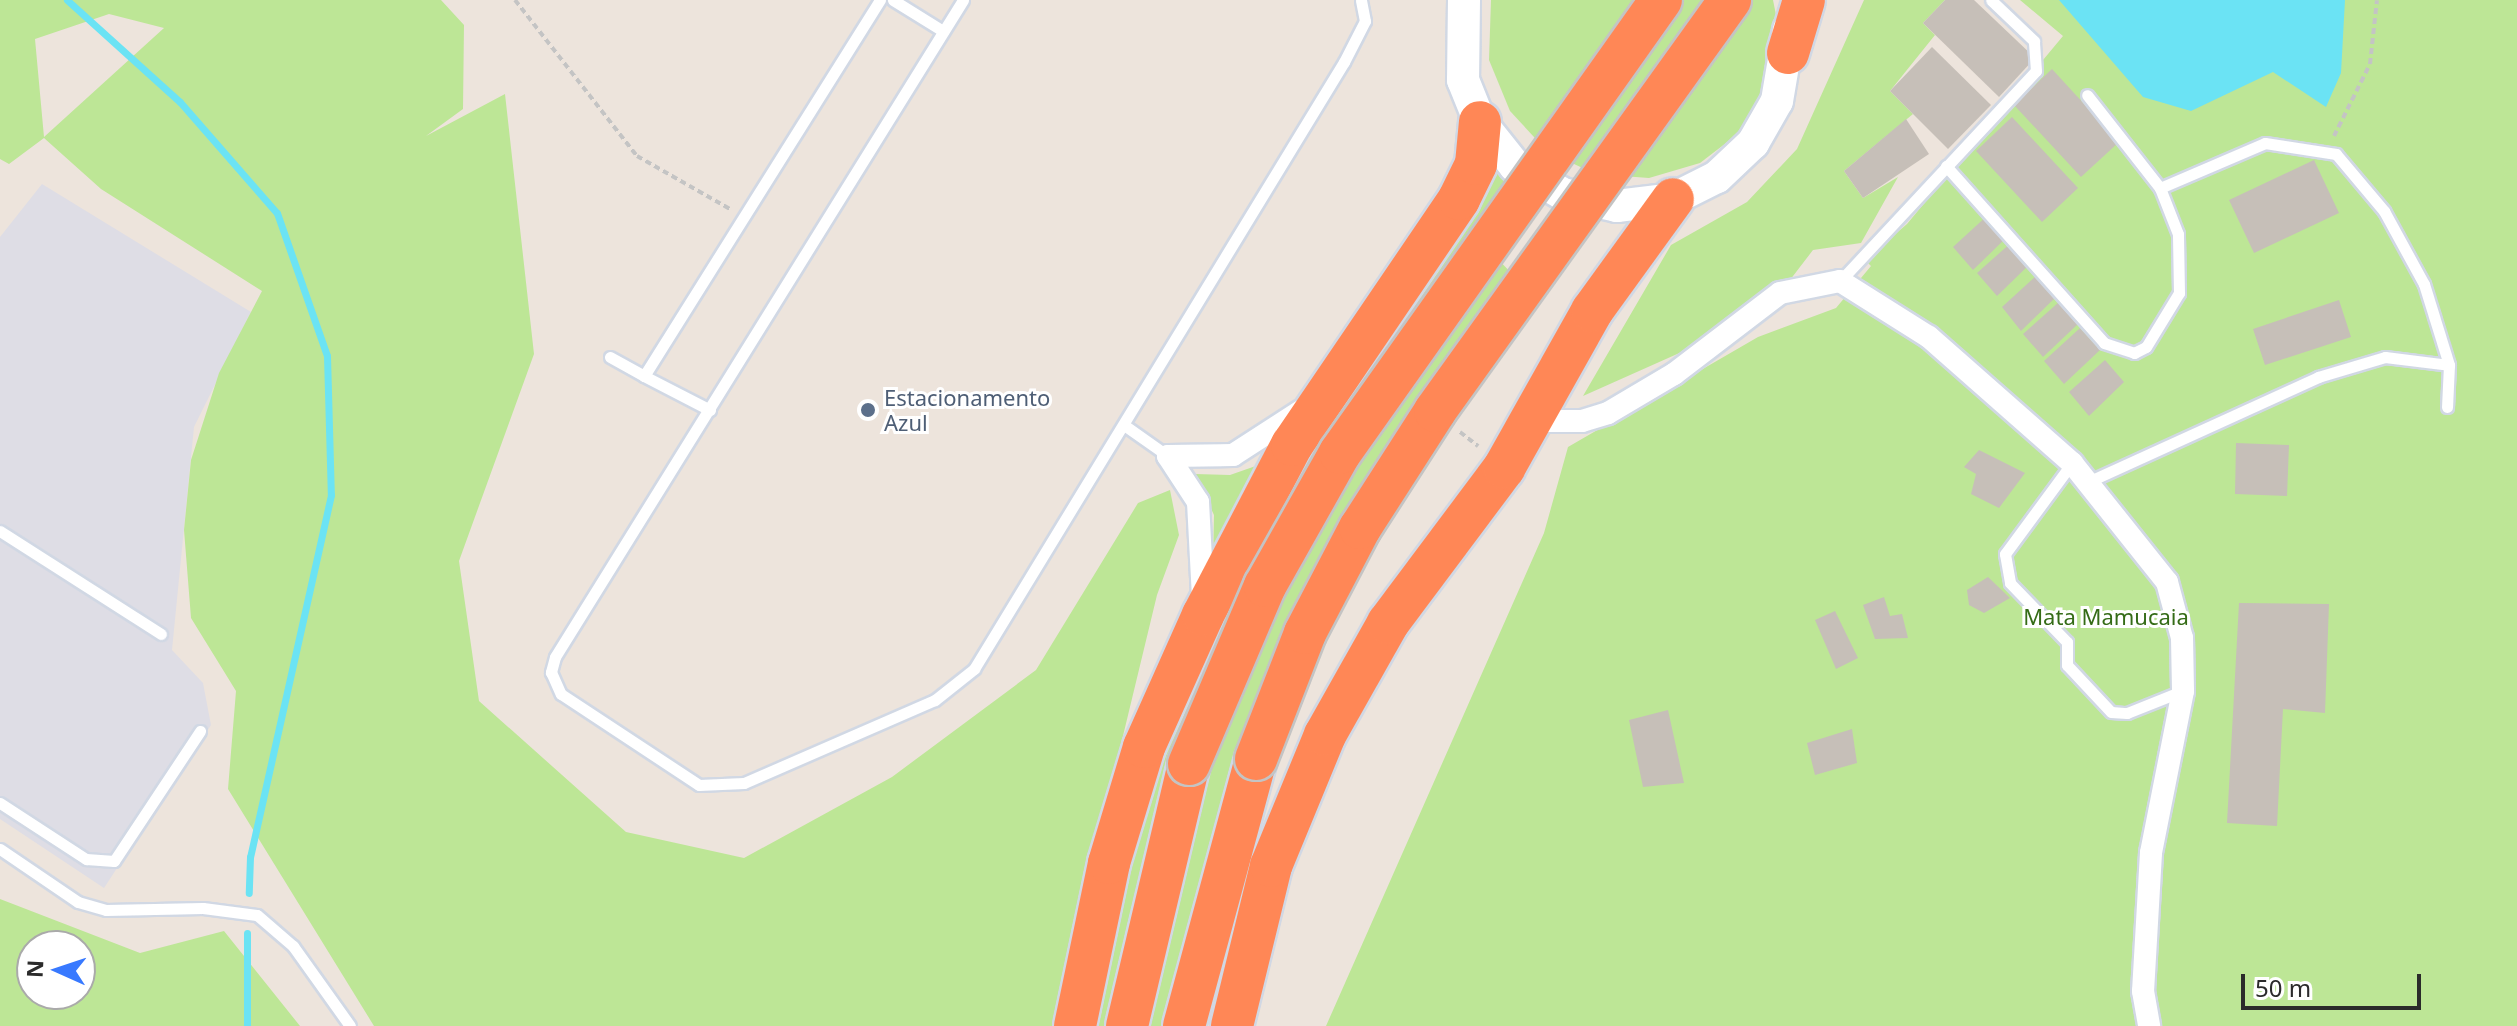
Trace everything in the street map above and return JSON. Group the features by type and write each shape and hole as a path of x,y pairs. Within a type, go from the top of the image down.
{"highway":[{"path":"1127,1026 1189,764 1265,586 1340,453 1661,0"},
{"path":"1184,1026 1256,759 1305,633 1360,528 1435,411 1730,0"},
{"path":"1788,53 1804,0"},
{"path":"1075,1026 1109,863 1144,747 1203,615 1325,392 1459,199 1476,164 1480,122"},
{"path":"1232,1026 1271,866 1325,735 1388,623 1504,468 1592,311 1673,199"}],"main road":[{"path":"1464,0 1463,80 1480,122 1515,166 1563,194 1617,206 1673,199 1717,177 1753,143 1777,101 1788,53 1784,0"}],"street":[{"path":"1531,421 1582,421 1608,413 1674,374 1780,293 1840,281 1929,337 2072,463 2090,481 2167,582 2182,638 2183,691 2151,853 2143,991 2149,1026"},
{"path":"1168,456 1233,455 1325,392"},
{"path":"1168,456 1191,485 1203,525 1203,615"}],"lane":[{"path":"644,376 880,0"},
{"path":"893,0 943,31"},
{"path":"963,0 551,672 561,694 699,785 718,788 955,689 1004,623 1344,62 1365,21 1361,0"},
{"path":"1840,281 2040,63 2034,41 1991,0"},
{"path":"1946,166 2104,343 2123,354 2146,347 2179,293 2178,234 2160,188 2087,95"},
{"path":"2160,188 2265,143 2326,148 2384,211 2424,284 2449,365 2447,407"},
{"path":"2090,481 2355,364 2413,356 2449,365"},
{"path":"610,357 710,410"},
{"path":"1124,425 1168,456"},
{"path":"2072,463 2005,554 2010,583 2067,642 2067,665 2111,712 2127,713 2183,691"},
{"path":"0,531 161,634"},
{"path":"0,803 86,859 114,861 200,731"},
{"path":"0,849 78,902 106,910 203,908 257,915 293,946 350,1026"}],"path":[{"path":"515,0 637,156 746,218"},
{"path":"2326,148 2367,75 2377,0"}],"shaded area":[{"path":"42,184 251,312 194,427 172,650 203,683 211,725 104,888 0,819 0,237"}],"green space":[{"path":"0,0 441,0 464,25 463,109 426,136 505,94 534,354 459,561 479,701 626,832 744,858 892,777 1036,670 1138,503 1170,490 1179,535 1157,595 1053,1026 374,1026 228,789 236,691 191,618 184,530 191,460 219,373 262,291 101,189 44,138 9,164 0,159","holes":["109,14 164,28 44,137 35,39"]},
{"path":"1491,0 1773,0 1779,30 1770,84 1743,130 1700,163 1649,178 1595,174 1547,151 1510,111 1489,60"},
{"path":"1864,0 1945,0 1923,23 1935,35 1890,91 1913,114 1844,171 1863,198 1898,177 1861,243 1813,250 1780,293 1731,330 1583,396 1671,245 1747,202 1797,149"},
{"name":"Mata Mamucaia","path":"2020,0 2517,0 2517,1026 1326,1026 1544,533 1568,447 1758,337 1836,308 1871,266 1865,260 1907,224 2063,36"},
{"path":"1497,159 1518,181 1280,545 1122,1026 1094,1026 1128,856 1172,714 1285,481"},
{"path":"1496,257 1513,275 1396,444 1175,1026 1144,1026 1192,803 1300,556 1376,428"},
{"path":"1270,461 1213,565 1214,515 1195,474 1230,475"},
{"path":"0,899 80,930 16,930 16,1010 96,1010 96,936 140,953 224,931 300,1026 0,1026"}],"water":[{"path":"2059,0 2345,0 2341,73 2326,107 2273,72 2191,111 2143,97"}],"building":[{"path":"1945,0 1974,0 2035,58 1999,97 1923,23"},
{"path":"1932,47 1991,105 1948,149 1890,91"},
{"path":"2052,69 2119,142 2081,177 2014,105"},
{"path":"2012,117 2078,188 2042,222 1976,151"},
{"path":"1906,119 1929,154 1863,198 1844,171"},
{"path":"2314,160 2339,213 2254,253 2229,200"},
{"path":"1989,214 2008,236 1973,270 1953,247"},
{"path":"2013,241 2032,262 1997,296 1977,273"},
{"path":"2037,275 2056,297 2021,331 2002,307"},
{"path":"2339,300 2351,337 2265,365 2253,329"},
{"path":"2059,302 2078,324 2043,357 2023,334"},
{"path":"2080,328 2100,350 2064,384 2044,361"},
{"path":"2105,360 2124,382 2089,416 2069,392"},
{"path":"2236,443 2289,445 2287,496 2235,494"},
{"path":"1979,450 2025,473 1999,508 1971,494 1976,474 1964,467"},
{"path":"1988,577 2010,598 1984,613 1969,605 1967,590"},
{"path":"1884,597 1890,616 1902,614 1908,638 1875,639 1863,605"},
{"path":"2239,603 2329,604 2325,713 2283,709 2277,826 2227,823"},
{"path":"1835,611 1858,658 1836,669 1815,620"},
{"path":"1668,710 1684,783 1643,787 1629,720"},
{"path":"1852,729 1857,763 1815,775 1807,743"}],"waterway":[{"path":"67,0 180,102 277,213 327,356 331,495 250,857 249,893"},
{"path":"247,933 247,1026"}],"place":[{"name":"Estacionamento Azul","path":"868,410"}]}
